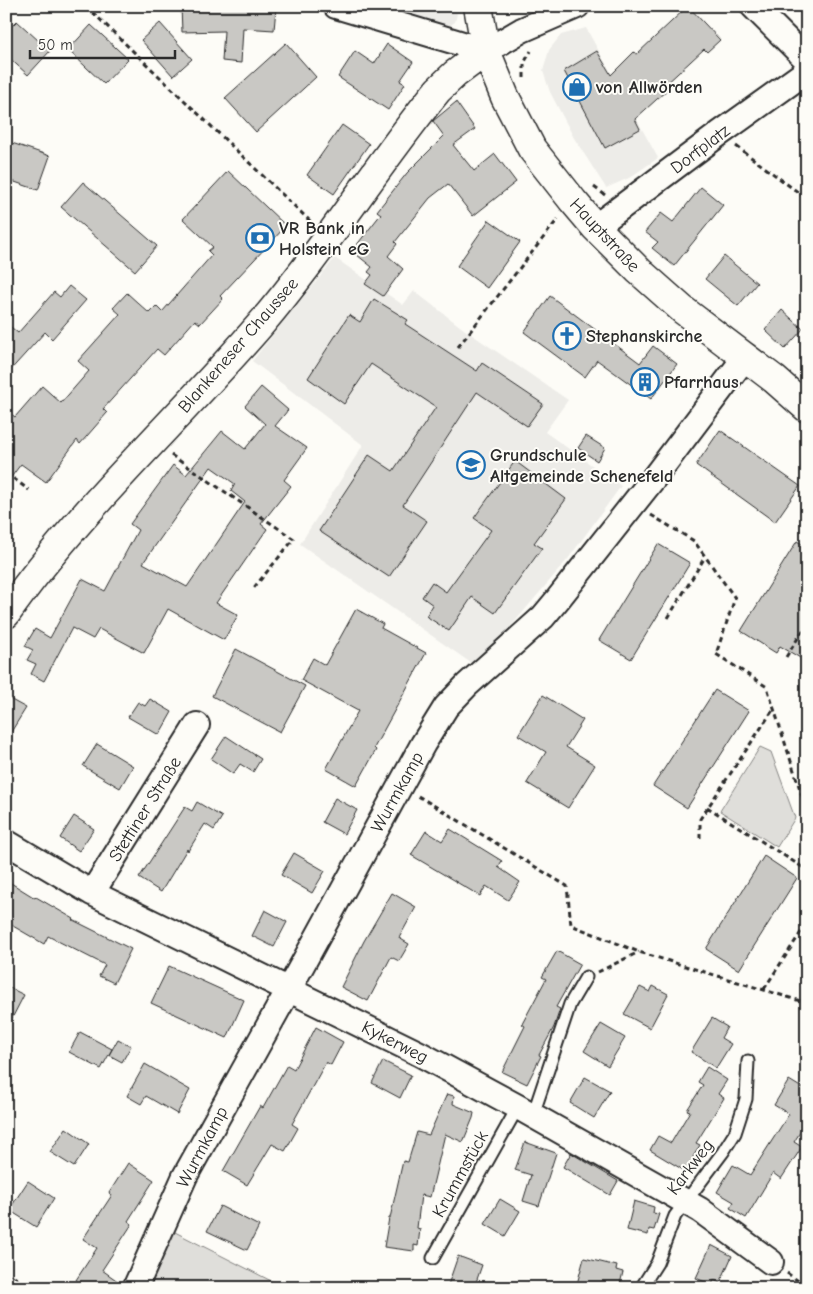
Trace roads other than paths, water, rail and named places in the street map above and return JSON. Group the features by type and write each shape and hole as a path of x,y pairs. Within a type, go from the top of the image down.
{"main road":[{"name":"Hauptstraße","path":"478,6 486,51 505,97 532,149 595,227 665,294 774,378 807,408"},
{"name":"Blankeneser Chaussee","path":"6,614 41,568 105,492 230,360 268,315 438,90 454,74 486,51"}],"street":[{"path":"336,6 486,51 522,30 577,6"},
{"path":"753,6 807,60"},
{"name":"Dorfplatz","path":"595,227 807,71"},
{"name":"Wurmkamp","path":"135,1288 185,1176 290,989 400,786 446,707 466,685 543,617 633,504 746,356"},
{"name":"Stettiner Straße","path":"92,894 197,725"},
{"name":"Kykerweg","path":"6,842 92,894 290,989 420,1054 526,1111 700,1210 771,1262"}],"lane":[{"name":"Krummstück","path":"433,1258 526,1111 570,1004 586,977"},
{"name":"Karkweg","path":"641,1288 657,1262 675,1216 735,1133 746,1099 748,1061"}],"place":[{"name":"von Allwörden","path":"577,87"},
{"name":"VR Bank in Holstein eG","path":"260,238"},
{"name":"Stephanskirche","path":"567,336"},
{"name":"Pfarrhaus","path":"645,382"},
{"name":"Grundschule Altgemeinde Schenefeld","path":"471,465"}]}
